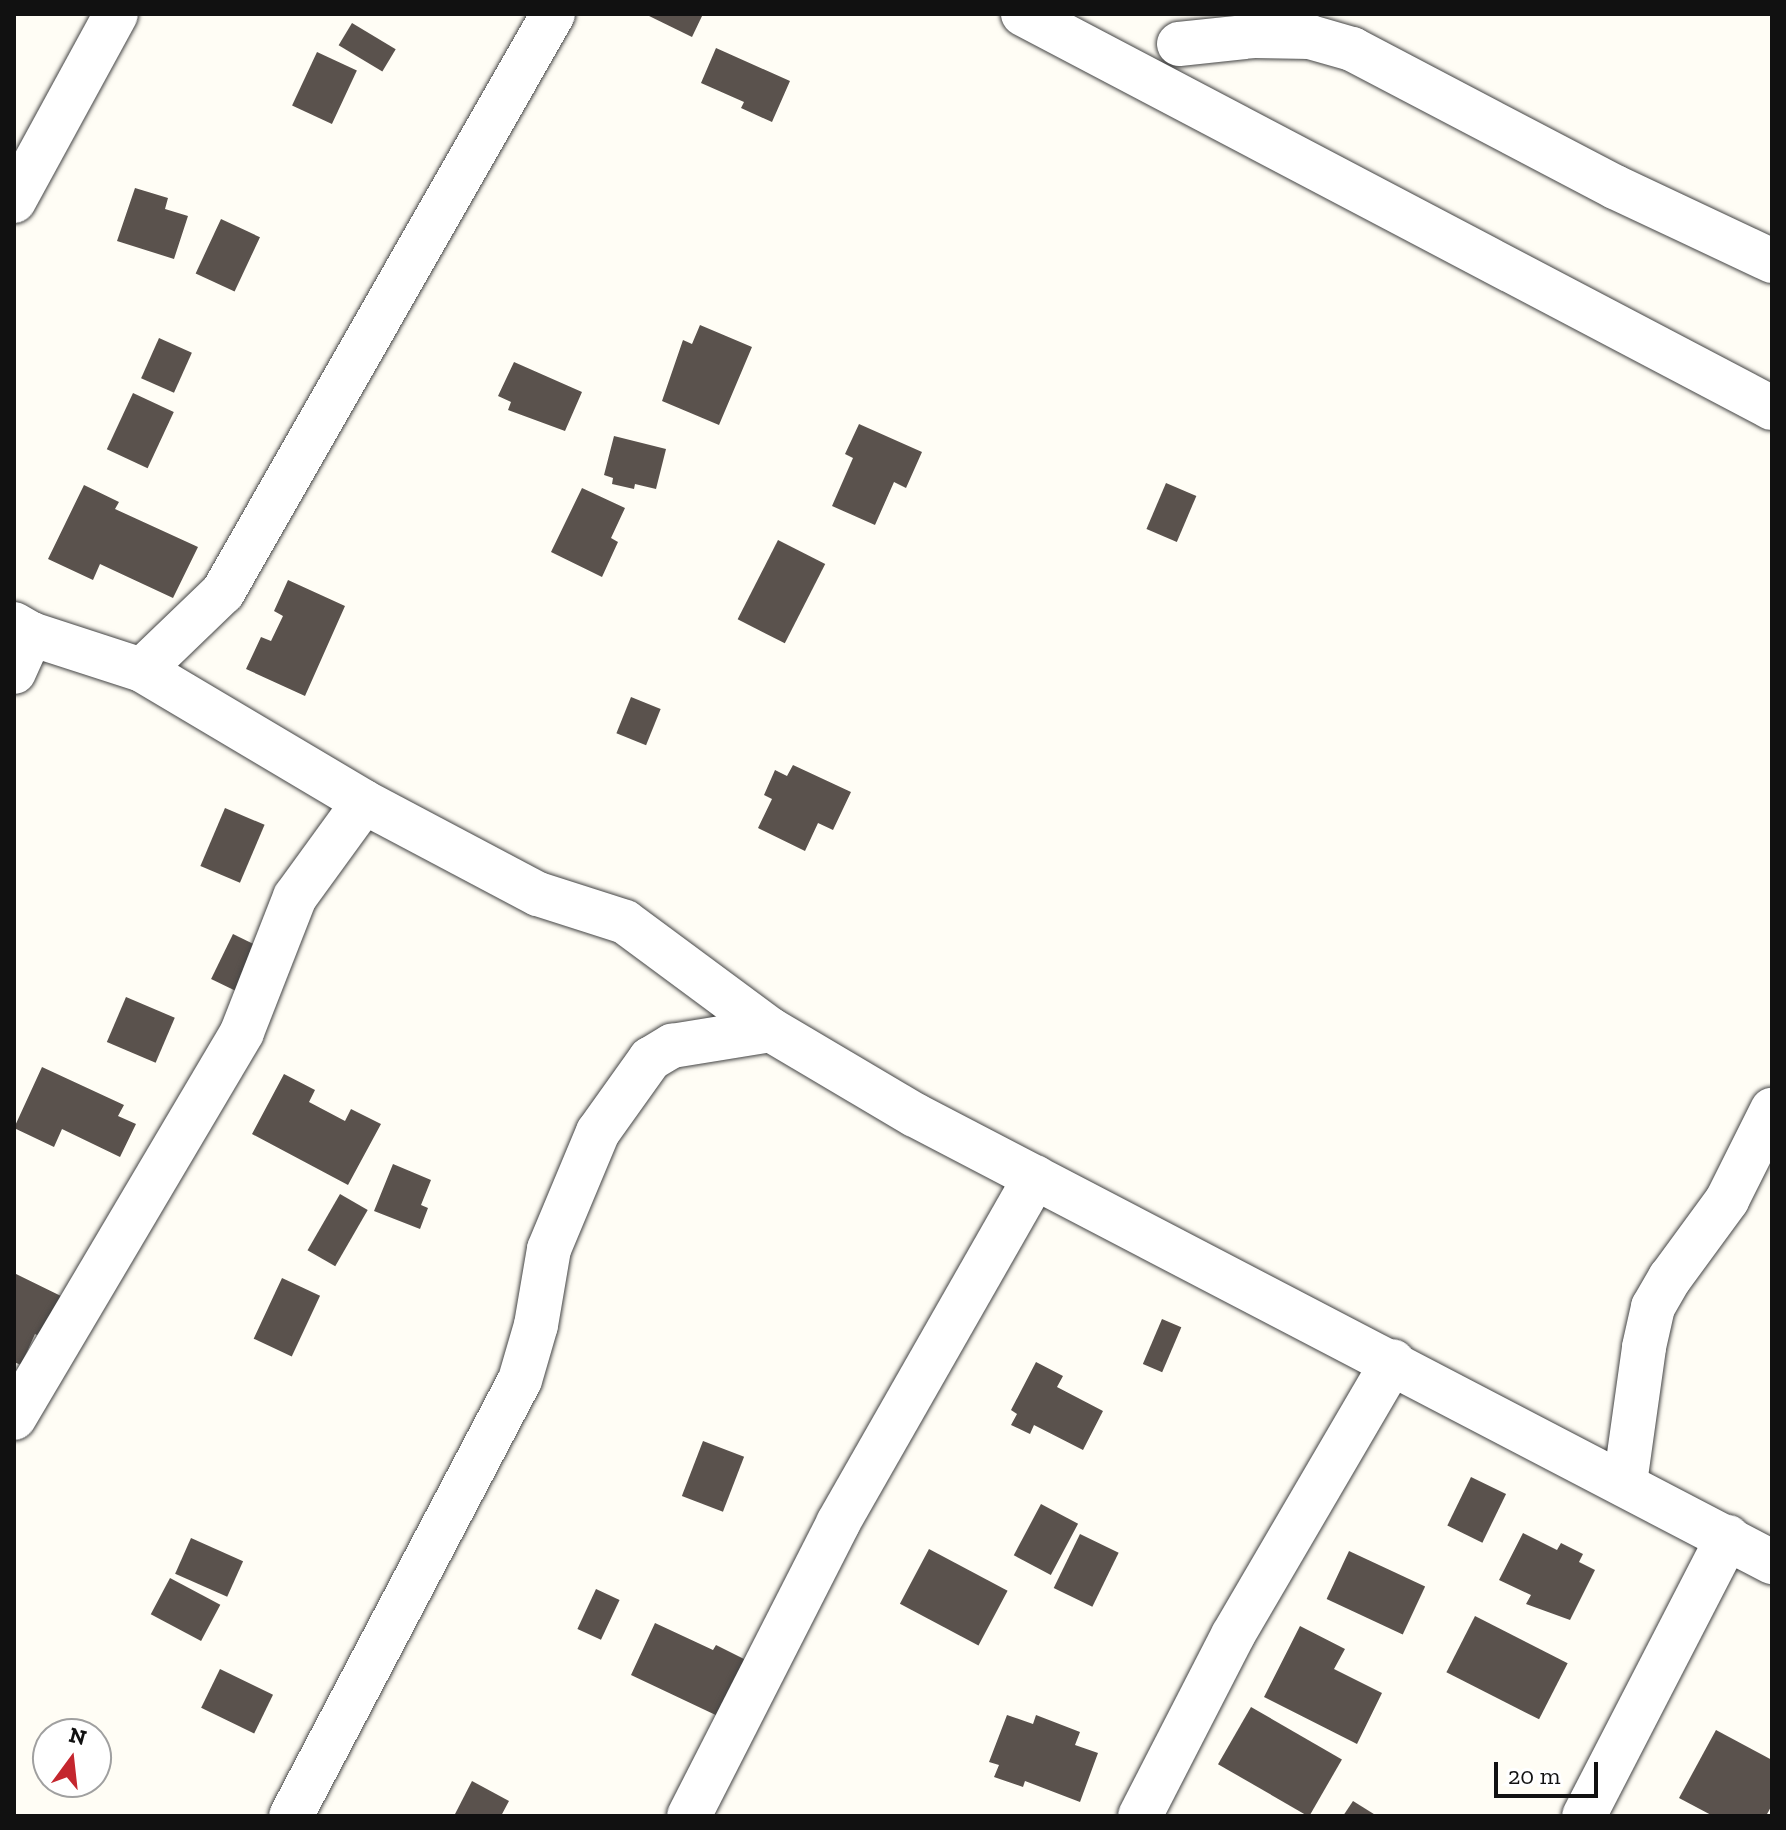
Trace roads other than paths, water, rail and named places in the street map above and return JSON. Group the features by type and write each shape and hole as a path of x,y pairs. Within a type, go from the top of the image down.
{"street":[{"path":"14,201 116,14"},
{"path":"142,670 223,592 553,14"},
{"path":"1023,14 1772,408"},
{"path":"1169,92 1183,29 1254,36 1310,37 1352,49 1615,187 1772,261"},
{"path":"20,643 142,670 364,802 538,894 625,922 771,1030 915,1115 1393,1361 1772,1562"},
{"path":"14,1418 242,1032 295,897 364,802"},
{"path":"291,1816 520,1380 536,1325 549,1249 598,1132 650,1059 661,1052 672,1046 712,1037 771,1030"},
{"path":"1625,1483 1644,1347 1653,1307 1670,1278 1727,1200 1772,1110"},
{"path":"689,1816 838,1523 1035,1177"},
{"path":"1140,1816 1233,1635 1393,1361"},
{"path":"1584,1816 1728,1537"}]}
